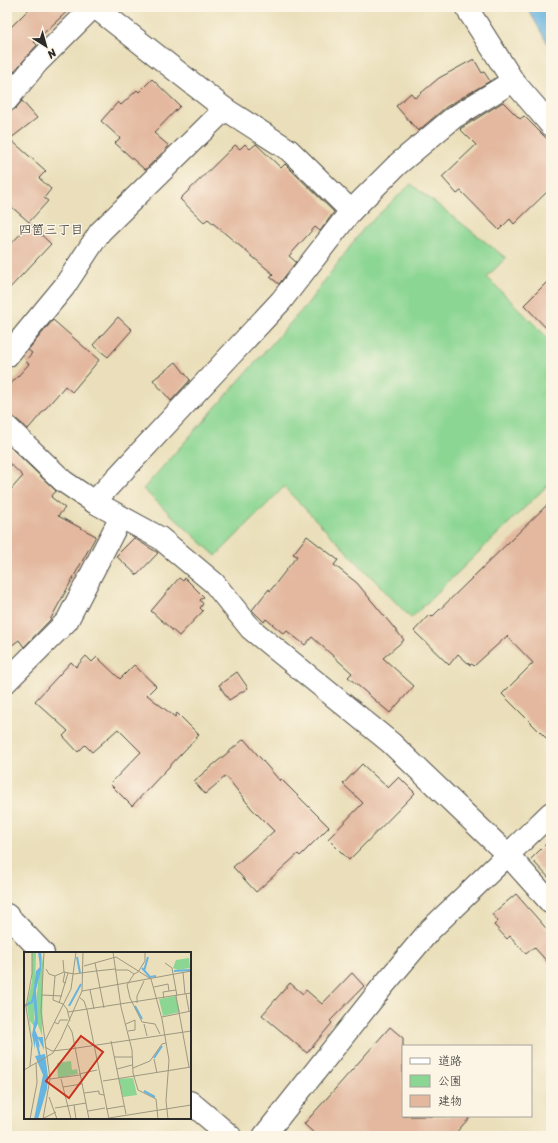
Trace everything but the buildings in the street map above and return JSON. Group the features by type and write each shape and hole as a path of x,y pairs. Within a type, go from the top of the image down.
{"street":[{"path":"7,100 37,63 94,7 225,109 289,150 351,211"},
{"path":"466,7 513,81 551,124"},
{"path":"94,502 281,301 351,211 398,164 453,118 513,81"},
{"path":"7,356 64,287 100,232 225,109"},
{"path":"7,427 63,481 94,502 160,538 214,582 251,629 391,744 508,855 551,903"},
{"path":"7,681 67,621 121,517"},
{"path":"264,1136 383,986 430,930 551,813"},
{"path":"7,915 42,952"},
{"path":"191,1103 230,1136"}],"green space":[{"path":"411,184 506,258 487,277 551,341 551,482 411,618 284,487 216,556 143,489 308,303 364,228"}],"water":[{"path":"527,7 551,7 551,49"}],"district":[{"name":"四箇三丁目","path":"51,229"}]}
